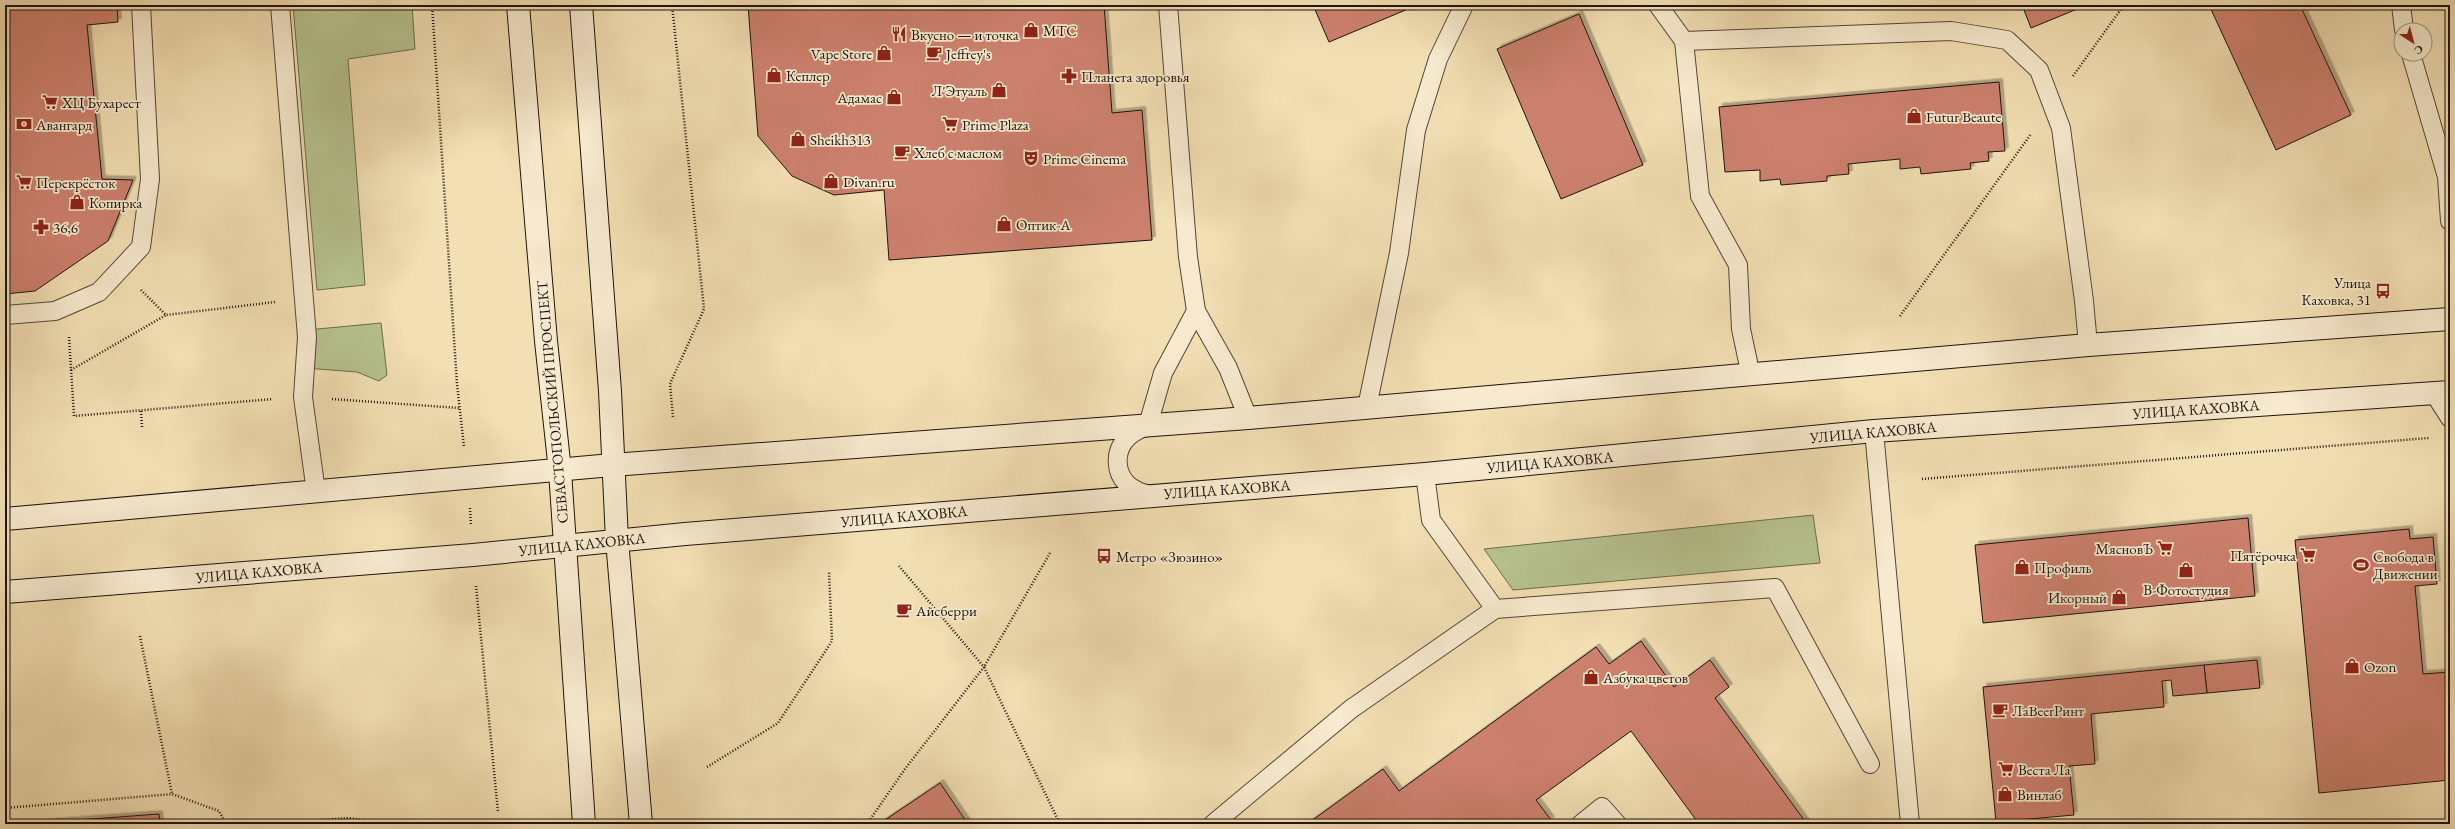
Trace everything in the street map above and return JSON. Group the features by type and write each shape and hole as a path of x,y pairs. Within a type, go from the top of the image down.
{"main road":[{"name":"СЕВАСТОПОЛЬСКИЙ ПРОСПЕКТ","path":"518,5 546,341 560,472 584,824"},
{"path":"581,5 610,391 612,465 617,540 641,824"},
{"path":"5,519 560,472 612,465 1248,418 1751,376 2088,345 2450,319"},
{"name":"УЛИЦА КАХОВКА","path":"5,592 472,555 617,540 1150,495 1426,474 1874,431 2442,393"}],"lane":[{"path":"5,315 55,311 99,292 141,247 150,179 141,5"},
{"path":"280,5 307,337 303,397 316,492"},
{"path":"1168,5 1188,257 1196,311 1228,368 1248,418"},
{"path":"1367,407 1399,253 1416,130 1438,60 1464,5"},
{"path":"1658,5 1684,41 1700,196 1738,265 1741,329 1751,376"},
{"path":"2401,5 2403,22"},
{"path":"1684,41 1951,31 2007,40 2039,70 2060,128 2084,301 2088,345"},
{"path":"2413,62 2449,176 2450,221"},
{"path":"1150,495 1127,484 1120,473 1117,461 1120,449 1126,438 1148,425 1163,373 1196,311"},
{"path":"2442,393 2450,418"},
{"path":"1874,431 1910,824"},
{"path":"1426,474 1431,520 1495,609"},
{"path":"1213,824 1352,709 1495,609 1775,588 1870,764"},
{"path":"1580,824 1602,807 1617,824"}],"path":[{"path":"432,5 459,408 468,479 472,555 498,812"},
{"path":"672,5 704,309 670,384 673,417"},
{"path":"1900,316 2124,5"},
{"path":"140,289 166,315"},
{"path":"71,370 166,315 280,302"},
{"path":"68,333 74,416 303,397 459,408"},
{"path":"141,411 142,427"},
{"path":"1922,479 2434,438"},
{"path":"867,824 905,769 984,667 1050,553"},
{"path":"899,566 984,667 1060,824"},
{"path":"707,767 778,723 832,641 828,572"},
{"path":"140,636 172,794"},
{"path":"5,808 172,794 219,811 226,824"},
{"path":"266,824 348,818 398,824"}],"green space":[{"path":"293,5 412,5 415,49 348,59 365,285 317,290"},
{"path":"381,323 387,375 379,381 357,372 305,368 307,330"},
{"path":"1813,515 1820,563 1513,590 1484,549"}],"building":[{"name":"ХЦ Бухарест","path":"5,5 117,5 118,22 87,25 102,179 133,180 108,241 35,291 5,294"},
{"name":"Prime Plaza","path":"748,5 1104,5 1112,113 1142,110 1152,240 889,260 884,190 834,195 792,176 758,136"},
{"path":"1313,5 1406,5 1408,9 1329,42"},
{"path":"2022,5 2087,5 2031,28"},
{"path":"2209,5 2300,5 2351,115 2276,150"},
{"path":"1579,14 1643,165 1561,199 1497,49"},
{"path":"1999,82 2005,151 1988,152 1989,161 1970,163 1971,169 1921,174 1920,167 1900,169 1900,159 1848,164 1849,174 1827,176 1827,181 1781,185 1780,179 1760,181 1760,170 1725,172 1719,107"},
{"path":"2248,518 2255,596 1983,623 1975,545"},
{"path":"2409,529 2410,539 2433,537 2437,584 2415,586 2423,674 2450,672 2450,780 2319,793 2295,540"},
{"path":"1641,641 1674,687 1710,660 1729,687 1715,698 1807,824 1699,824 1631,731 1536,800 1551,820 1546,824 1307,824 1383,769 1399,791 1596,647 1609,664"},
{"path":"2257,660 2260,688 2207,693 2204,665"},
{"path":"2204,665 2207,693 2173,696 2171,680 2162,681 2164,707 2091,714 2095,764 2069,766 2074,815 1996,822 1983,687"},
{"path":"940,783 968,824 879,824"},
{"path":"159,814 160,824 24,824"}],"place":[{"name":"МТС","path":"1031,30"},
{"name":"Вкусно — и точка","path":"899,34"},
{"name":"Vape Store","path":"884,53"},
{"name":"Jeffrey's","path":"934,53"},
{"name":"Кеплер","path":"774,75"},
{"name":"Планета здоровья","path":"1069,76"},
{"name":"Л'Этуаль","path":"999,90"},
{"name":"Адамас","path":"894,97"},
{"name":"ХЦ Бухарест","path":"50,102"},
{"name":"Futur Beaute","path":"1914,116"},
{"name":"Авангард","path":"24,124"},
{"name":"Prime Plaza","path":"950,124"},
{"name":"Sheikh313","path":"798,139"},
{"name":"Хлеб с маслом","path":"902,152"},
{"name":"Prime Cinema","path":"1031,158"},
{"name":"Divan.ru","path":"831,181"},
{"name":"Перекрёсток","path":"24,182"},
{"name":"Копирка","path":"77,202"},
{"name":"Оптик-А","path":"1004,224"},
{"name":"36,6","path":"41,227"},
{"name":"Улица Каховка, 31","path":"2383,291"},
{"name":"МясновЪ","path":"2165,548"},
{"name":"Пятёрочка","path":"2308,555"},
{"name":"Метро «Зюзино»","path":"1104,556"},
{"name":"Свобода в Движении","path":"2361,565"},
{"name":"Профиль","path":"2022,567"},
{"name":"В-Фотостудия","path":"2186,570"},
{"name":"Икорный","path":"2119,597"},
{"name":"Айсберри","path":"904,610"},
{"name":"Ozon","path":"2352,666"},
{"name":"Азбука цветов","path":"1591,677"},
{"name":"ЛаBeerРинт","path":"2000,710"},
{"name":"Веста Ла","path":"2006,769"},
{"name":"Винлаб","path":"2005,794"}]}
